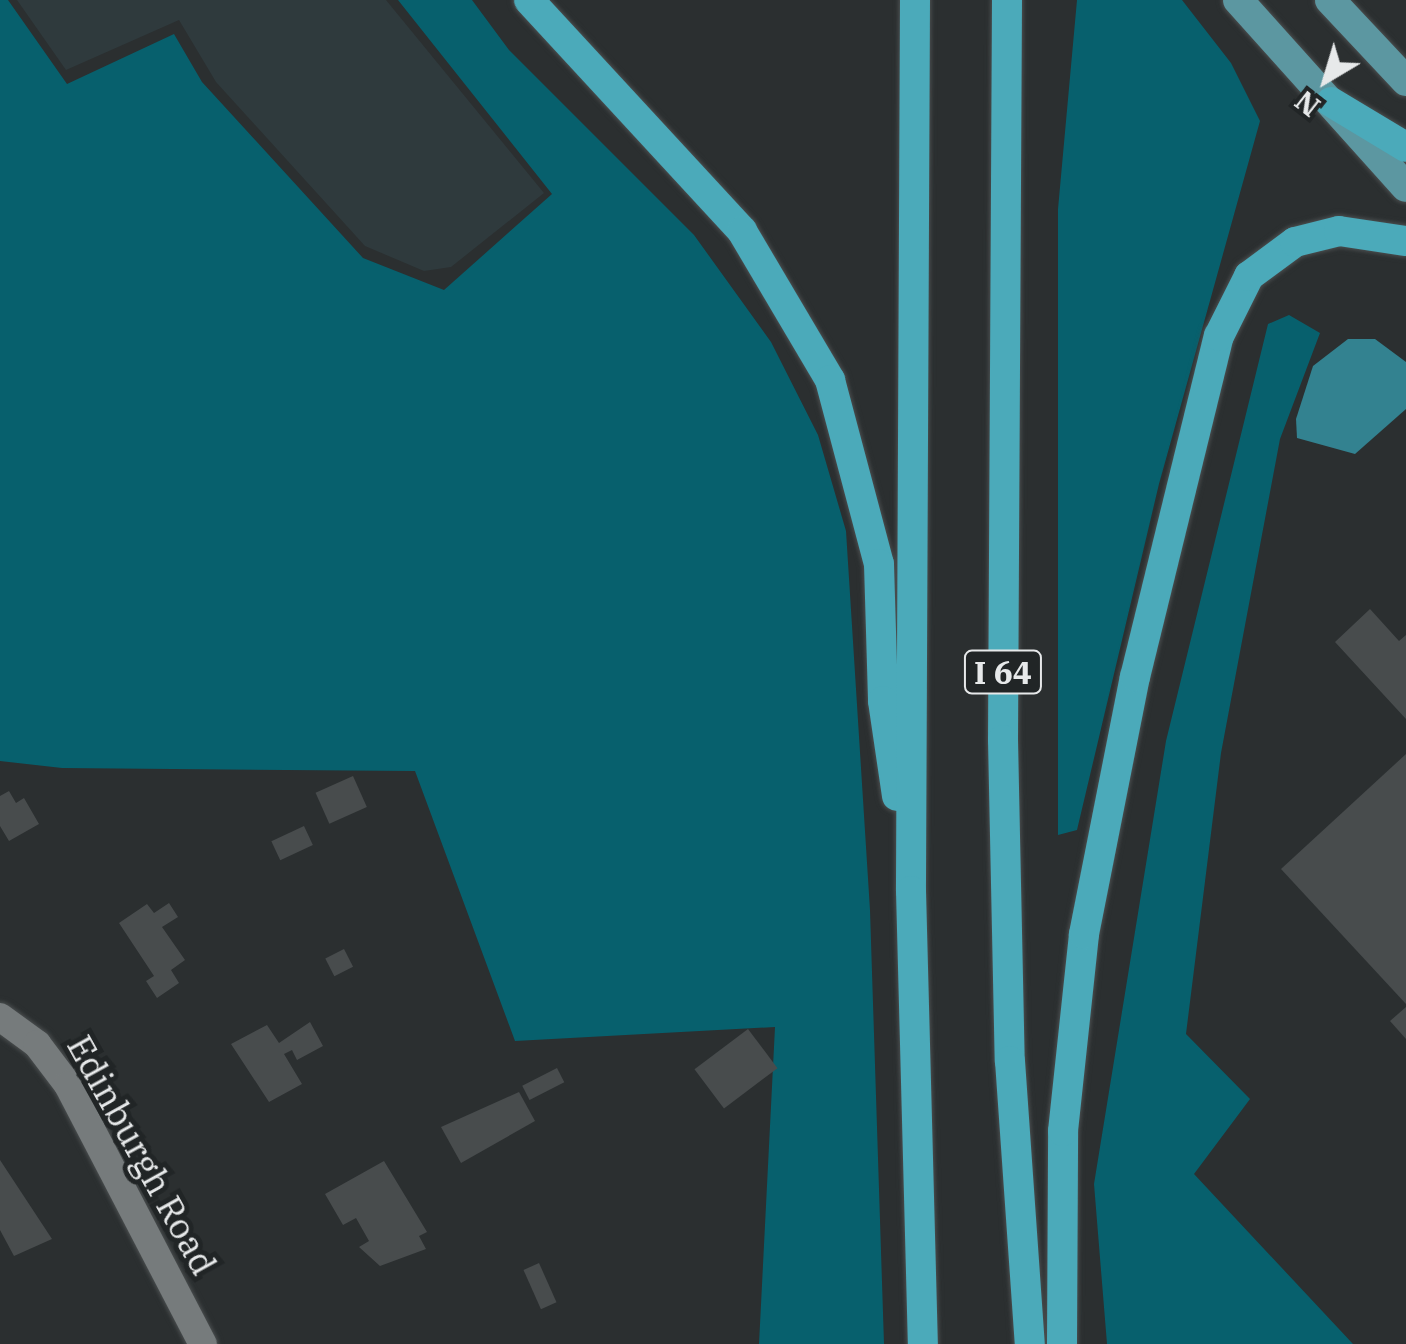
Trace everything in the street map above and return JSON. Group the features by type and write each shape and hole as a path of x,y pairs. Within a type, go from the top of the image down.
{"highway":[{"path":"529,0 742,231 830,380 879,564 883,701 911,892"},
{"name":"I 64","path":"915,0 911,892 923,1344"},
{"name":"I 64","path":"1007,0 1003,740 1010,1061 1030,1344"},
{"path":"1331,102 1406,147"},
{"path":"1062,1344 1063,1131 1087,916 1134,677 1218,336 1249,276 1296,242 1339,231 1406,240"}],"main road":[{"path":"1238,0 1406,186"},
{"path":"1330,0 1406,81"}],"street":[{"name":"Edinburgh Road","path":"0,1018 37,1044 68,1085 204,1344"}],"shaded area":[{"path":"0,0 8,0 67,84 174,34 202,82 363,258 444,290 552,194 398,0 472,0 509,50 694,235 771,342 818,435 846,531 870,910 884,1344 759,1344 775,1027 515,1041 415,771 62,768 0,761"},
{"path":"17,0 386,0 544,193 451,267 424,271 365,246 216,82 179,20 66,70"},
{"path":"1077,0 1182,0 1231,63 1260,121 1159,484 1077,830 1058,835 1058,209"},
{"path":"1289,315 1320,333 1280,439 1221,753 1186,1034 1250,1099 1194,1174 1353,1344 1107,1344 1094,1184 1166,741 1268,324"},
{"path":"1348,339 1375,339 1406,362 1406,409 1355,454 1297,438 1296,419 1313,366"}],"building":[{"path":"1370,609 1399,641 1406,635 1406,719 1335,642"},
{"path":"1406,754 1406,1004 1281,869"},
{"path":"353,776 367,807 329,824 316,793"},
{"path":"9,791 16,803 24,798 39,824 9,841 0,826 0,796"},
{"path":"304,826 313,845 280,860 271,841"},
{"path":"169,903 178,917 162,927 185,960 171,970 179,983 157,998 146,981 154,976 119,923 147,904 154,913"},
{"path":"344,949 353,967 334,976 325,959"},
{"path":"1406,1007 1406,1039 1390,1021"},
{"path":"310,1022 323,1046 297,1060 292,1050 284,1054 302,1084 269,1102 231,1044 267,1025 279,1043"},
{"path":"748,1029 777,1068 724,1108 694,1069"},
{"path":"557,1068 564,1082 530,1100 522,1086"},
{"path":"519,1092 535,1121 461,1163 441,1127"},
{"path":"0,1160 52,1239 14,1256 0,1230"},
{"path":"384,1161 427,1232 419,1236 426,1249 380,1266 359,1247 369,1241 356,1218 343,1225 325,1194"},
{"path":"539,1263 556,1302 541,1309 523,1270"}]}
